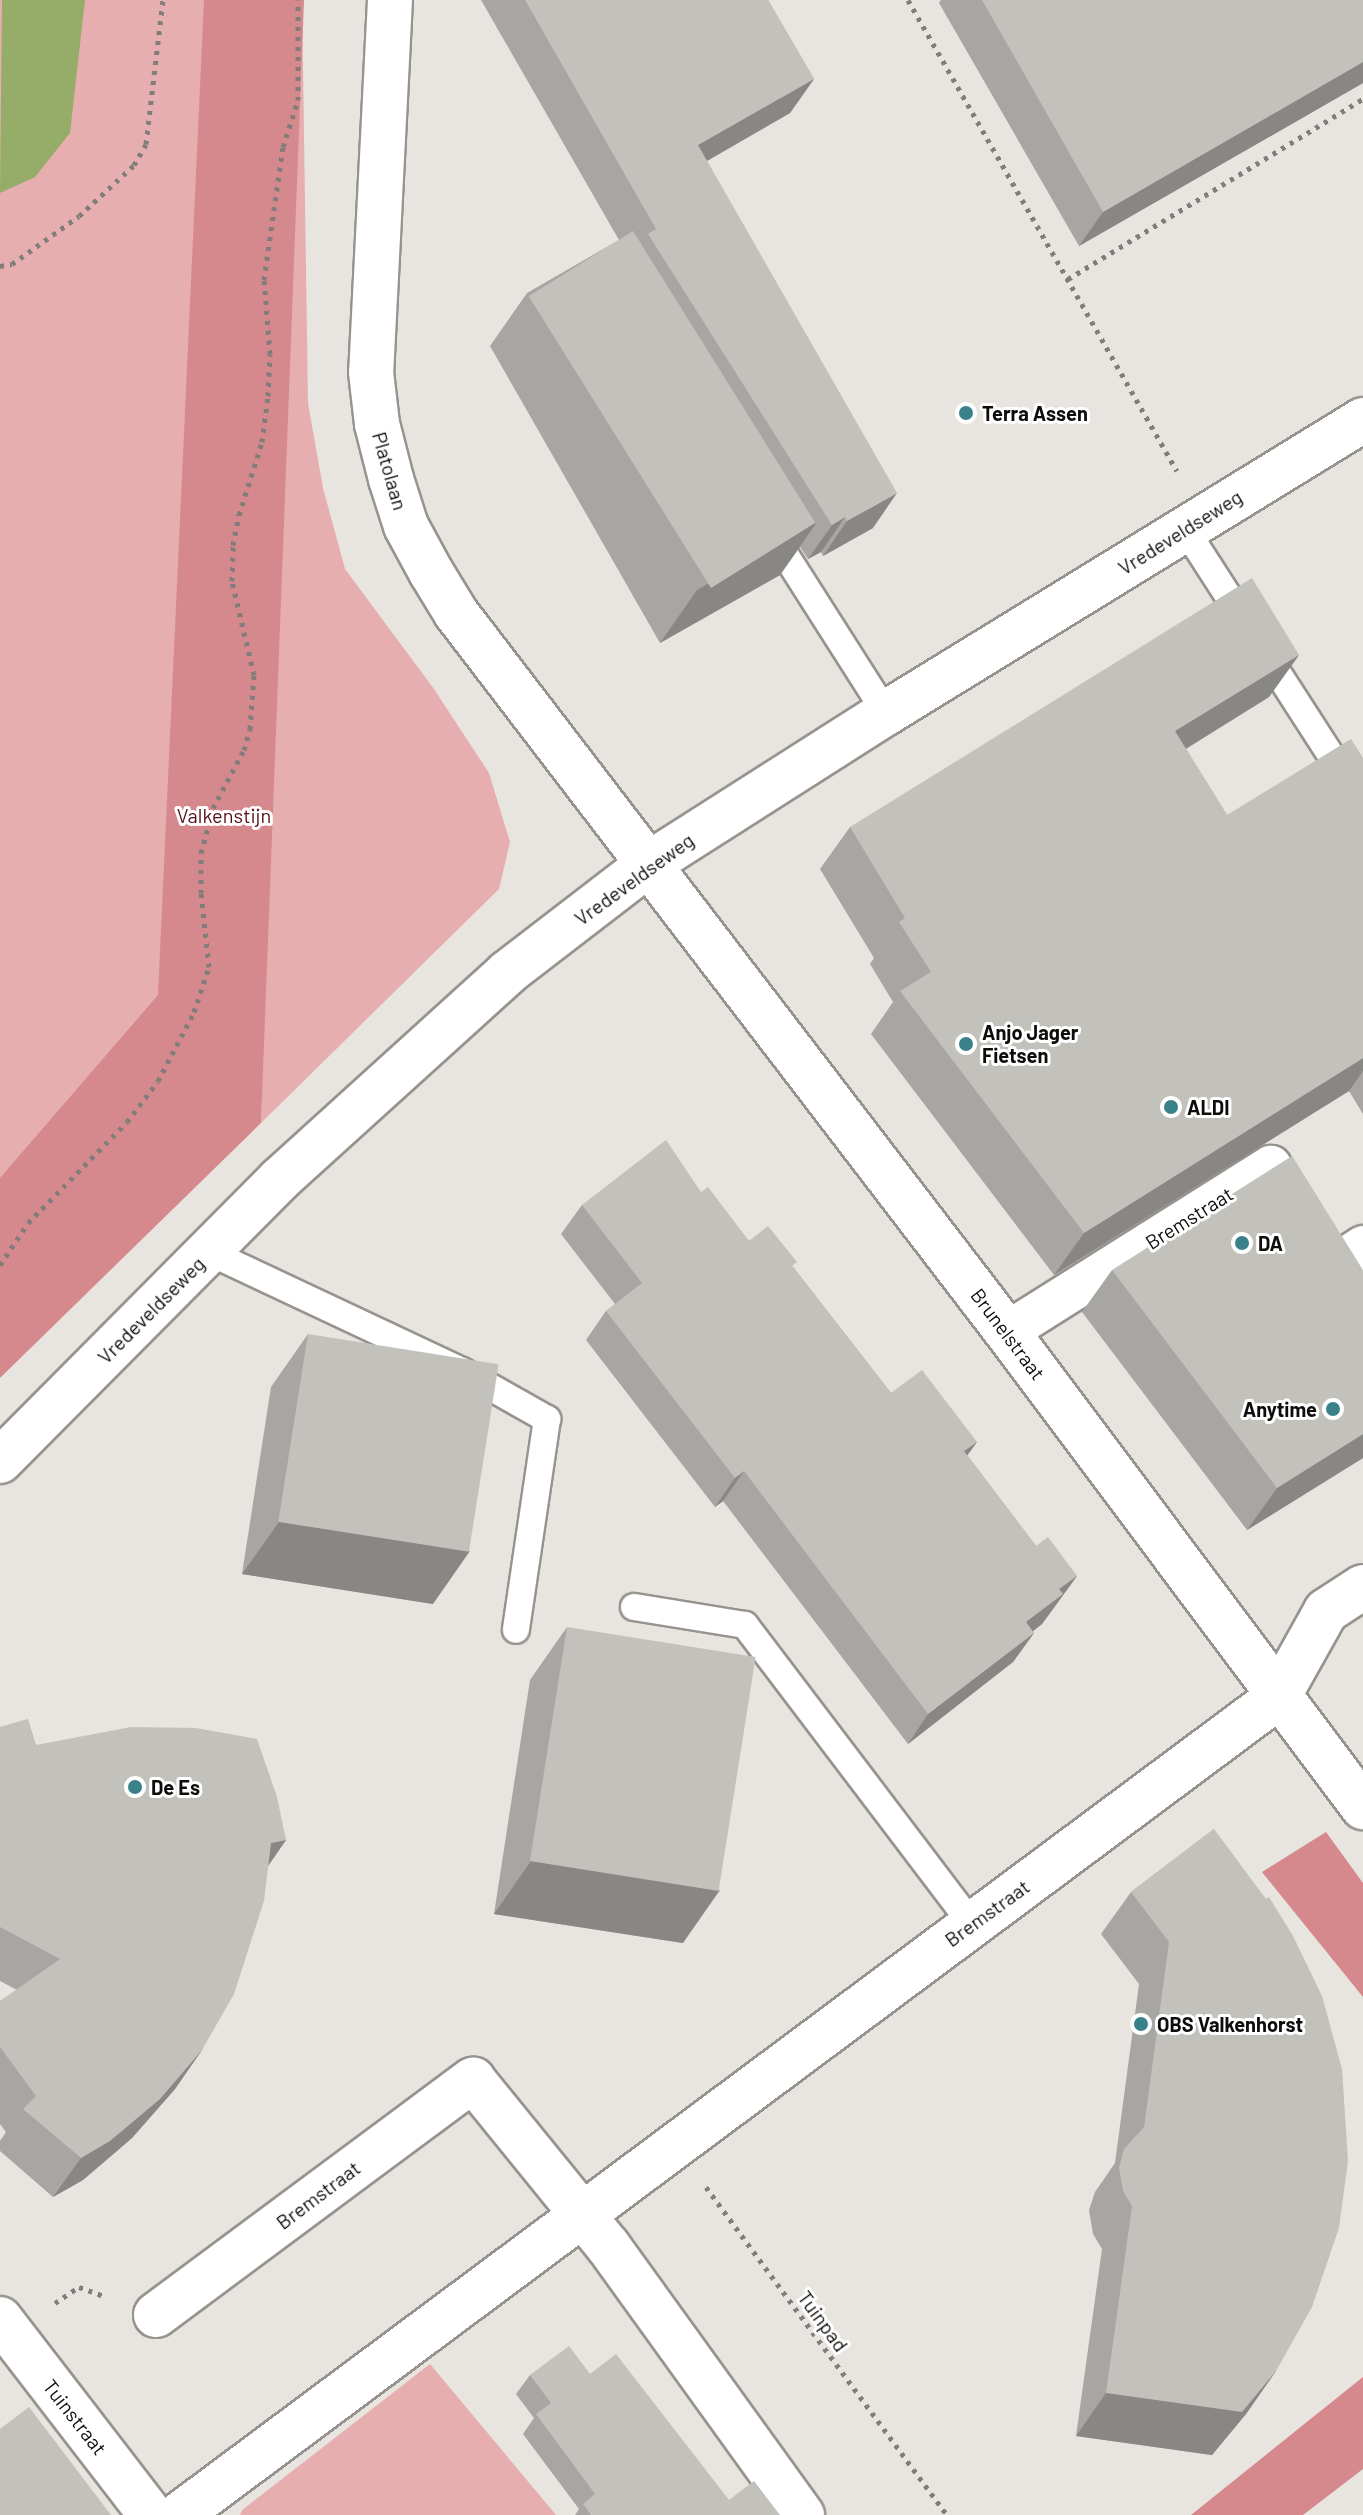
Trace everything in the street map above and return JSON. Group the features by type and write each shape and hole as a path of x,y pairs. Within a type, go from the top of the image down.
{"street":[{"name":"Platolaan","path":"390,0 371,372 377,424 391,479 406,526 456,613 647,865"},
{"name":"Vredeveldseweg","path":"0,1461 279,1180 434,1037 507,973 647,865 886,713 1363,420"},
{"name":"Brunelstraat","path":"647,865 1007,1332 1363,1807"},
{"name":"Bremstraat","path":"1007,1332 1271,1166 1348,1256 1356,1300"},
{"name":"Bremstraat","path":"179,2515 1278,1697 1326,1611 1363,1587"},
{"name":"Bremstraat","path":"156,2315 473,2080 583,2215 802,2515"},
{"name":"Tuinstraat","path":"4,2333 151,2515"}],"lane":[{"path":"761,515 886,713"},
{"path":"1194,523 1342,773 1363,779"},
{"path":"209,1252 462,1371 547,1419 516,1630"},
{"path":"634,1607 745,1625 972,1924"}],"path":[{"path":"0,266 12,264 79,216 134,165 146,144 163,0"},
{"path":"0,1265 28,1223 127,1122 158,1081 205,984 209,967 201,893 201,853 213,808 244,750 250,729 254,675 232,581 233,545 262,442 268,396 270,354 264,280 283,147 298,100 298,0"},
{"path":"908,0 1068,279 1194,523"},
{"path":"1068,279 1363,99"},
{"name":"Tuinpad","path":"674,2145 947,2515"},
{"path":"4,2333 79,2287 156,2315"}],"green space":[{"name":"Valkenstijn","path":"0,0 302,0 308,403 323,488 345,569 434,689 489,773 510,842 499,889 261,1123 262,1101 0,1368"},
{"path":"204,0 304,0 261,1123 0,1378 0,1178 158,995"},
{"path":"1326,1832 1363,1883 1363,1997 1262,1872"},
{"path":"430,2364 556,2515 240,2515 242,2510"},
{"path":"1363,2377 1363,2469 1303,2515 1191,2515"}],"shaded area":[{"path":"2,0 85,0 70,133 35,177 0,193"}],"building":[{"path":"525,0 768,0 814,79 698,145 897,493 847,521 845,517 832,525 648,234 656,229"},
{"path":"982,0 1363,0 1363,62 1103,212"},
{"path":"633,231 815,523 711,588 529,296"},
{"path":"1252,578 1299,655 1175,731 1227,815 1351,739 1363,758 1363,1058 1084,1233 900,991 931,972 899,922 905,918 850,827"},
{"path":"666,1140 701,1192 708,1187 749,1241 768,1226 797,1262 792,1266 891,1393 922,1370 977,1442 964,1451 1036,1546 1048,1537 1077,1576 1059,1589 1063,1594 1026,1622 1034,1633 928,1714 744,1471 735,1478 606,1311 642,1283 582,1205"},
{"path":"1292,1156 1363,1270 1363,1434 1277,1488 1112,1270"},
{"path":"308,1334 499,1364 469,1552 278,1522"},
{"path":"567,1627 756,1657 719,1891 530,1861"},
{"path":"28,1719 36,1745 131,1727 196,1728 257,1739 277,1797 286,1840 271,1843 264,1901 234,1994 202,2050 160,2099 110,2141 81,2158 23,2109 36,2096 0,2047 0,2001 60,1959 0,1927 0,1727"},
{"path":"1214,1829 1266,1899 1269,1897 1293,1936 1322,1996 1342,2069 1348,2161 1339,2228 1312,2307 1276,2371 1242,2412 1106,2393 1132,2206 1123,2191 1119,2168 1124,2149 1144,2127 1169,1942 1131,1892"},
{"path":"569,2346 590,2374 616,2354 729,2500 754,2481 780,2515 591,2515 583,2504 595,2494 536,2414 551,2403 530,2375"},
{"path":"29,2407 111,2515 0,2515 0,2429"}],"place":[{"name":"Terra Assen","path":"966,413"},
{"name":"Anjo Jager Fietsen","path":"966,1044"},
{"name":"ALDI","path":"1171,1107"},
{"name":"DA","path":"1242,1243"},
{"name":"Anytime","path":"1333,1409"},
{"name":"De Es","path":"135,1787"},
{"name":"OBS Valkenhorst","path":"1141,2024"}]}
